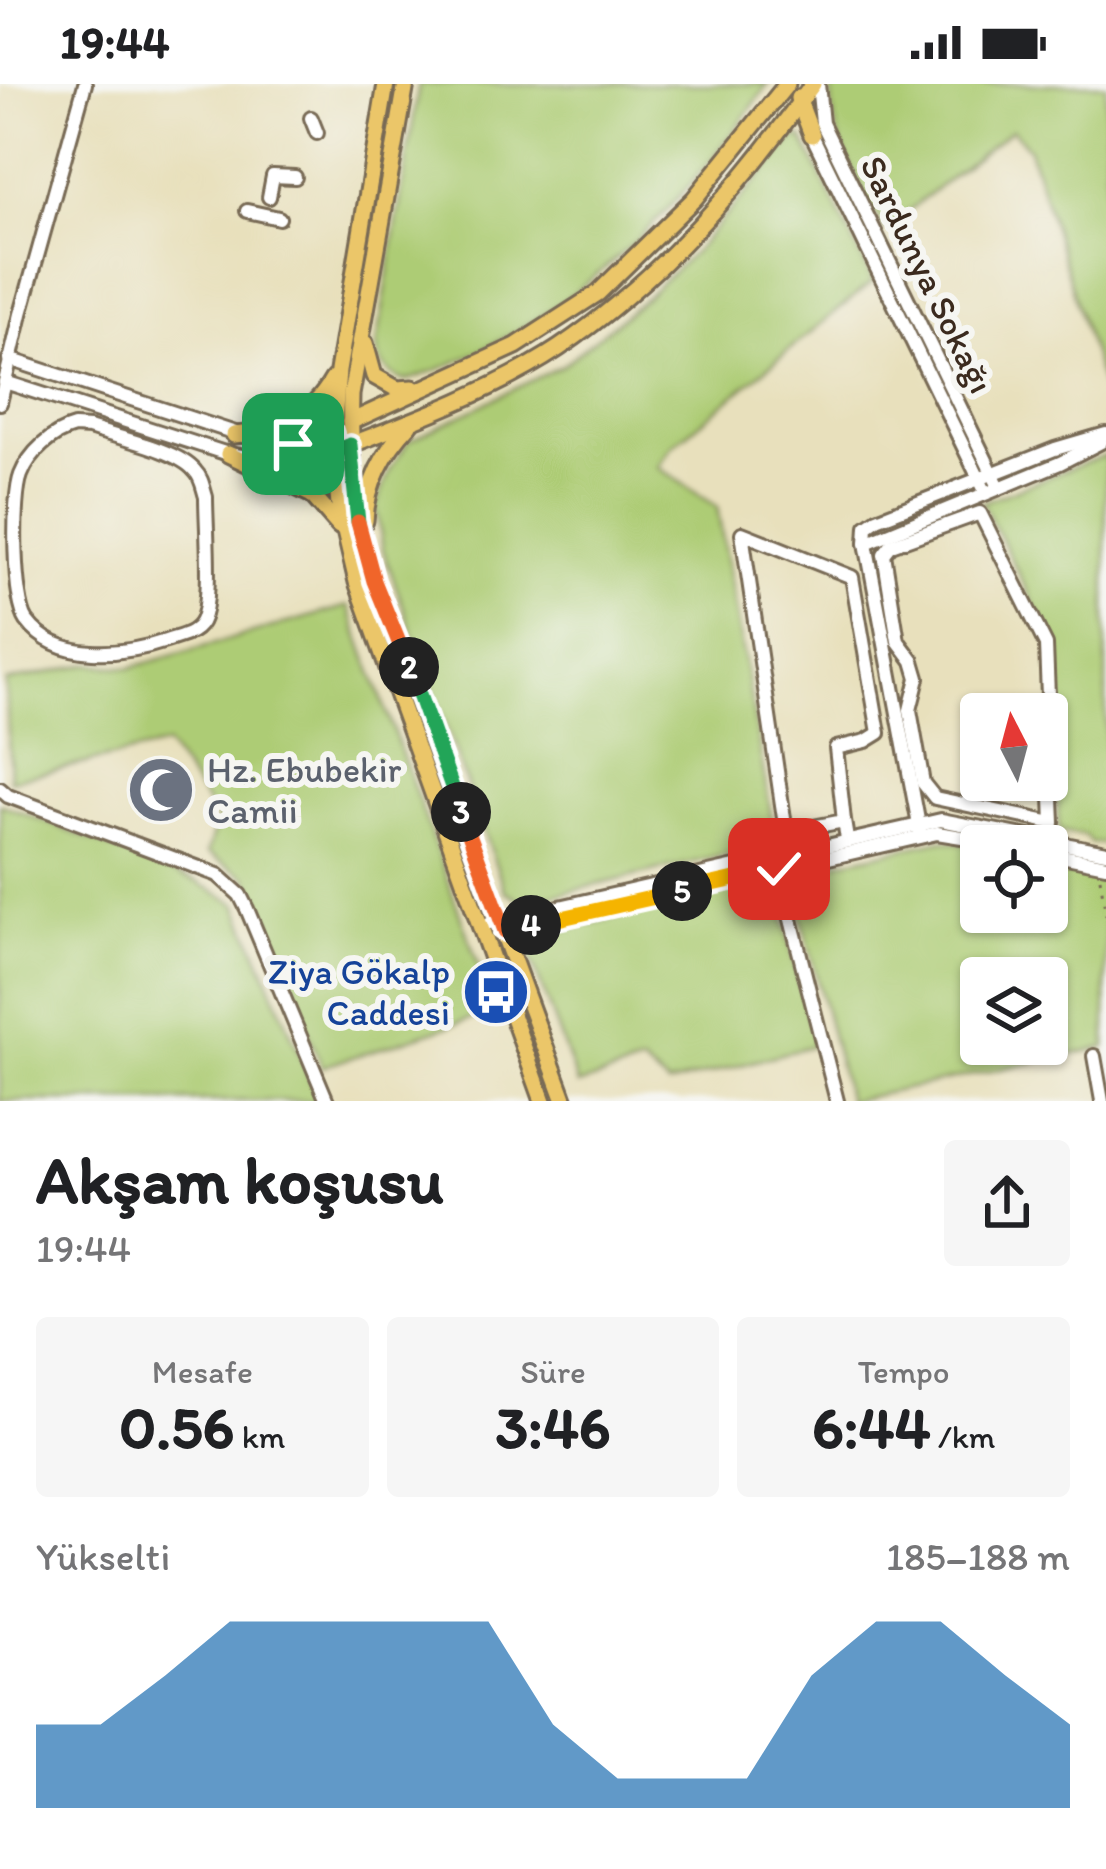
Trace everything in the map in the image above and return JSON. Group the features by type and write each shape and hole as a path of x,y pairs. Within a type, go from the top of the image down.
{"main road":[{"path":"386,84 338,371 333,443 344,534 357,582 543,1101"},
{"path":"406,84 353,382 350,445 358,520 369,566 566,1101"},
{"path":"350,422 516,346 598,293 694,199 791,84 812,135"},
{"path":"350,445 556,350 617,304 716,212 816,84"},
{"path":"778,132 798,125 812,135"},
{"path":"365,323 365,356 374,376 397,389 428,386"},
{"path":"234,435 282,429 296,421 320,401 338,371"},
{"path":"369,566 364,515 370,485 397,437 419,416"},
{"path":"228,454 313,495 344,534"}],"street":[{"path":"0,403 85,84"},
{"name":"Sardunya Sokağı","path":"816,84 822,123 880,262"},
{"path":"310,118 317,133"},
{"name":"Sardunya Sokağı","path":"812,135 989,483"},
{"path":"269,197 273,176 295,177"},
{"path":"247,211 279,218"},
{"path":"9,359 234,435 266,443 350,445"},
{"path":"5,382 228,454 281,462 333,443 350,422"},
{"path":"89,428 177,458 196,471 206,497 203,617 189,634 140,649 79,650 52,640 25,618 18,596 18,531 21,473 36,452 63,430 89,428"},
{"path":"919,829 866,543 989,483 1106,437"},
{"path":"980,513 1046,645 1053,824 928,794 910,710 916,672 898,641 884,554 890,545 980,513"},
{"path":"0,531 18,531"},
{"path":"844,821 786,832 742,533 852,577 879,733 866,742 836,748 847,839"},
{"path":"0,549 18,550"},
{"path":"892,676 916,672"},
{"path":"0,789 229,883 247,909 327,1101"},
{"path":"483,931 941,820 1103,860"},
{"path":"777,862 847,839 919,829 960,835"},
{"path":"1068,856 1103,860"},
{"path":"777,862 837,1101"},
{"path":"1094,1056 1102,1101"}],"path":[{"path":"1103,860 1106,915"}],"green space":[{"path":"419,84 768,84 695,178 610,263 514,333 405,381 385,368 377,345"},
{"path":"832,84 1106,84 1106,399 1029,149 1012,129 884,230 840,141"},
{"path":"802,137 873,281 673,445 658,467 717,507 776,843 524,902 505,891 383,550 376,506 391,468 409,441 563,365 696,250 793,139"},
{"path":"1106,455 1106,844 1091,843 1086,836 1068,833 1068,825 1059,825 1058,801 1068,801 1068,693 1054,693 1052,640 982,502"},
{"path":"348,606 495,1011 322,1067 247,877 207,853 218,818 166,745 10,780 6,682 87,664 129,668"},
{"path":"0,804 196,881 237,904 319,1101 0,1101"},
{"path":"942,840 960,843 960,933 1068,933 1068,863 1106,870 1106,1047 1068,1055 1068,957 960,957 960,1065 1020,1065 848,1101 795,892 794,872"},
{"path":"774,879 814,1045 668,1085 642,1064 578,1085 529,953 535,937"}],"place":[{"name":"Hz. Ebubekir Camii","path":"161,790"},
{"name":"Ziya Gökalp Caddesi","path":"496,992"}],"route":[{"path":"293,444 333,434 333,452 350,445 358,520 369,566 505,931 779,869"}]}
